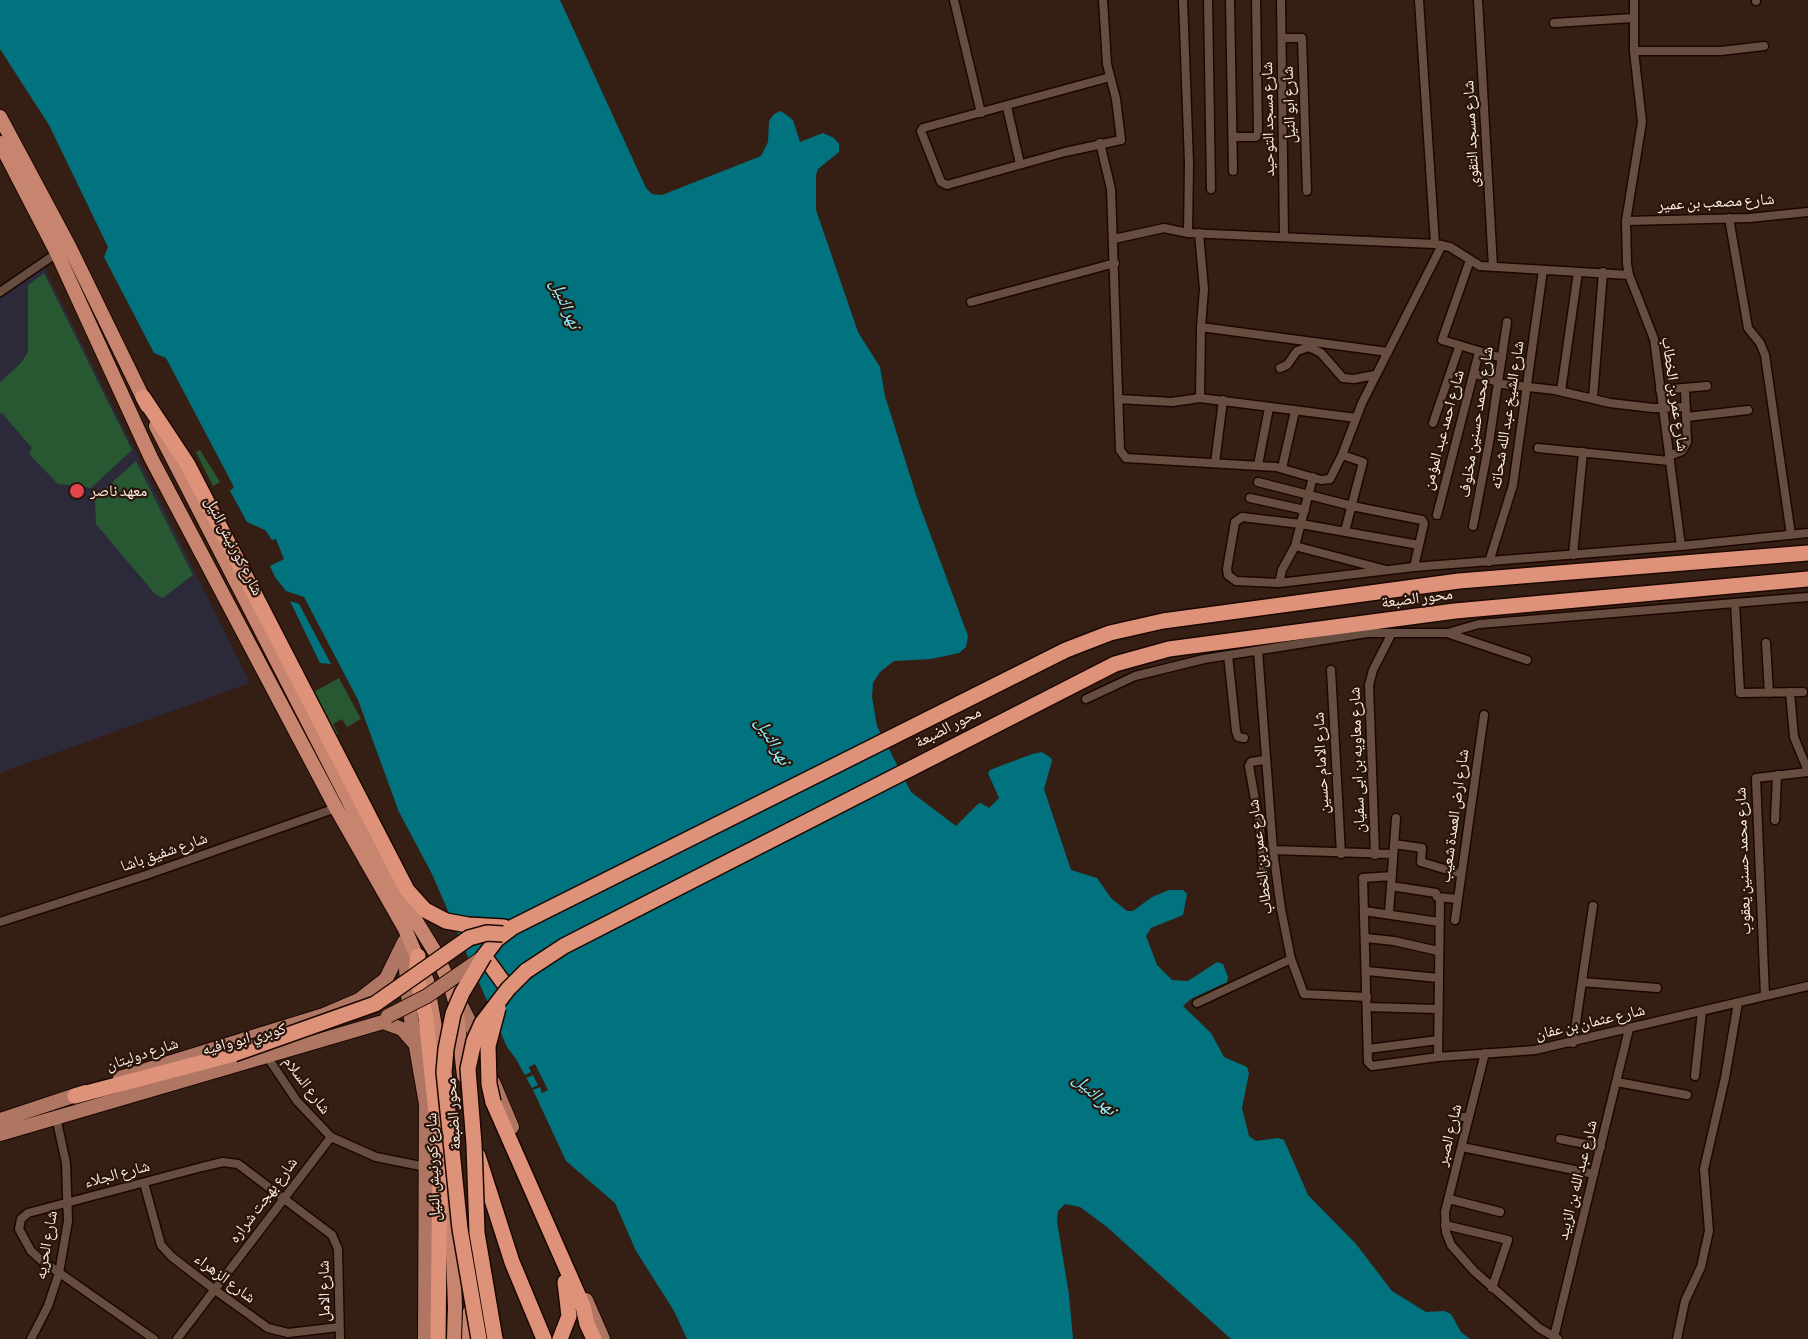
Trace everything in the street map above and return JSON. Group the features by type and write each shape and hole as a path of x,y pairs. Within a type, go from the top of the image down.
{"highway":[{"name":"شارع كورنيش النيل","path":"0,117 69,246 185,486 380,862 435,952 450,984 462,1046 467,1123 471,1273 469,1339"},
{"name":"شارع كورنيش النيل","path":"0,143 57,254 151,458 336,808 418,956 433,1009 451,1130 454,1339"},
{"path":"142,397 188,465 407,890 425,910 446,921 508,930"},
{"path":"151,458 159,459 168,451"},
{"path":"169,493 177,484 185,486"},
{"name":"محور الضبعة","path":"479,1339 460,1229 444,1072 453,1014 462,993 484,956 508,930 1066,650 1110,633 1163,621 1459,580 1808,553"},
{"name":"محور الضبعة","path":"495,1339 477,1233 474,1143 468,1088 469,1059 482,1023 508,989 538,962 564,946 1115,664 1169,650 1455,611 1808,579"},
{"path":"75,1096 234,1054 375,1004 469,938 508,930"},
{"path":"418,956 416,972 426,1018 438,1123 441,1184 438,1339"},
{"path":"484,956 508,989 491,1028 487,1065 493,1102 584,1306 587,1324 594,1339"},
{"path":"474,1143 501,1233 544,1339"},
{"path":"557,1247 570,1303 568,1323 560,1339"}],"main road":[{"name":"شارع كورنيش النيل","path":"405,935 409,1007 426,1104 425,1339"},
{"name":"شارع دوليتان","path":"0,1120 75,1096 155,1066 324,1016 359,1000 386,980 405,935"},
{"name":"كوبري ابو وافيه","path":"0,1126 388,1016 427,996 484,956"},
{"name":"شارع كورنيش النيل","path":"450,984 476,1032 492,1080 603,1339"},
{"name":"شارع دوليتان","path":"0,1134 383,1022 402,1029 416,1045"}],"street":[{"path":"954,0 981,113"},
{"path":"1103,0 1110,77 1122,138 947,185 942,183 921,130 1110,77"},
{"path":"1183,0 1188,233"},
{"path":"1208,0 1211,189"},
{"path":"1230,0 1233,171"},
{"path":"1233,137 1256,137 1258,133 1256,0"},
{"name":"شارع مسجد التوحيد","path":"1281,0 1284,237"},
{"path":"1100,143 1111,189 1120,450 1124,457 1258,465 1282,468 1324,481 1330,478 1342,455 1375,375 1438,244 1419,0"},
{"name":"شارع مسجد التقوى","path":"1478,0 1493,267"},
{"name":"شارع عمر بن الخطاب","path":"1634,0 1634,51 1642,122 1626,221 1629,275 1654,339 1681,546"},
{"path":"1554,23 1634,18"},
{"name":"شارع ابو النيل","path":"1282,38 1302,38 1307,191"},
{"path":"1634,51 1699,52 1764,46"},
{"path":"1007,107 1020,164"},
{"name":"شارع مصعب بن عمير","path":"1626,221 1729,218 1808,212"},
{"path":"1729,218 1748,328 1760,343 1765,355 1791,535"},
{"path":"1114,239 1153,229 1188,233 1438,244 1480,266 1629,275"},
{"path":"1199,233 1204,289 1200,398"},
{"path":"0,292 57,254"},
{"path":"1470,260 1441,337 1443,342 1502,358"},
{"path":"971,302 1084,269 1115,263"},
{"name":"شارع الشيخ عبد الله شحاته","path":"1489,562 1513,485 1543,270"},
{"path":"1561,391 1578,272"},
{"path":"1593,398 1604,272"},
{"name":"شارع محمد حسنين مخلوف","path":"1473,526 1507,322"},
{"path":"1201,327 1388,352"},
{"path":"1280,368 1287,365 1301,349 1309,347 1321,353 1343,378 1354,379 1375,375"},
{"path":"1433,423 1459,347"},
{"name":"شارع احمد عبد المؤمن","path":"1437,515 1479,352"},
{"path":"1474,373 1498,382 1561,391 1610,403 1662,408 1686,407"},
{"path":"1660,390 1707,386"},
{"path":"1538,448 1669,459 1685,447 1687,417 1685,388"},
{"path":"1118,399 1172,402 1200,398 1356,418"},
{"path":"1215,463 1223,400"},
{"path":"1258,465 1269,408"},
{"path":"1687,417 1748,410"},
{"path":"1282,468 1295,411"},
{"path":"1573,555 1583,452"},
{"path":"1342,455 1363,462 1345,531"},
{"path":"1279,584 1282,570 1295,546 1313,477"},
{"path":"1258,482 1352,506 1422,519 1424,523 1414,567"},
{"path":"1250,498 1305,510"},
{"path":"1419,545 1301,524 1242,517 1235,522 1227,569 1228,575 1244,582 1279,584 1414,567 1681,546 1808,533"},
{"path":"1295,546 1352,559 1390,571"},
{"path":"1086,699 1134,676 1228,655 1367,633 1448,633 1479,624 1808,597"},
{"path":"1735,603 1740,692 1742,694 1803,692"},
{"name":"شارع معاويه بن ابى سفيان","path":"1375,855 1369,685 1373,670 1392,633"},
{"path":"1448,633 1527,660"},
{"path":"1766,643 1769,693"},
{"name":"شارع عمر بن الخطاب","path":"1258,651 1264,760 1273,850 1291,959 1304,994 1367,997"},
{"path":"1228,655 1236,731 1238,737 1244,738"},
{"name":"شارع الامام حسين","path":"1331,670 1341,854"},
{"path":"1790,692 1794,737 1808,771"},
{"name":"شارع ارض العمدة شعيب","path":"1455,920 1484,715"},
{"path":"1264,760 1251,762 1249,766 1260,827 1264,885"},
{"name":"شارع محمد حسنين يعقوب","path":"1765,996 1755,778 1808,771"},
{"path":"1775,820 1777,775"},
{"name":"شارع شفيق باشا","path":"0,922 146,875 336,808"},
{"path":"1389,912 1396,818"},
{"path":"1394,844 1422,848 1421,862 1461,874"},
{"path":"1273,850 1393,854"},
{"path":"1438,1040 1368,1049 1363,878 1391,881 1436,893 1440,898 1458,899"},
{"path":"1438,1057 1440,898"},
{"path":"1573,1043 1593,906"},
{"path":"1364,911 1389,912 1439,922"},
{"path":"1366,938 1394,941 1438,951"},
{"path":"1197,1003 1291,959"},
{"path":"1367,971 1438,978"},
{"path":"1582,982 1657,988"},
{"name":"شارع عثمان بن عفان","path":"1368,1049 1368,1062 1375,1066 1438,1057 1535,1050 1573,1043 1808,986"},
{"path":"1677,1339 1685,1301 1701,1267 1709,1231 1704,1169 1725,1078 1738,1002"},
{"path":"1367,1007 1438,1009"},
{"path":"1695,1076 1702,1011"},
{"name":"شارع عبد الله بن الزبيد","path":"1556,1338 1629,1029"},
{"name":"شارع الصبر","path":"1445,1225 1449,1199 1485,1053"},
{"name":"شارع السلام","path":"266,1055 297,1101 331,1137 376,1158 426,1167"},
{"path":"1617,1082 1687,1095"},
{"name":"شارع الحريه","path":"31,1339 48,1306 59,1273 69,1203 66,1163 56,1117"},
{"path":"1453,1117 1469,1117"},
{"name":"شارع بهجت شراره","path":"177,1339 331,1137"},
{"path":"1560,1139 1601,1147"},
{"path":"1462,1147 1594,1174"},
{"name":"شارع الجلاء","path":"59,1273 31,1251 19,1224 28,1213 231,1162 238,1164 283,1197"},
{"name":"شارع الزهراء","path":"144,1183 161,1245 172,1257 215,1290 268,1328 288,1333 339,1327"},
{"name":"شارع الامل","path":"283,1197 327,1230 336,1241 340,1339"},
{"path":"1449,1199 1500,1212"},
{"path":"1492,1288 1508,1240 1445,1225 1448,1239 1456,1251 1492,1288 1539,1328 1556,1338"},
{"path":"59,1273 154,1339"}],"shaded area":[{"name":"معهد ناصر","path":"44,267 250,683 0,773 0,299"}],"green space":[{"path":"44,273 132,450 91,488 58,484 29,454 32,448 2,413 0,414 0,382 21,363 28,352 28,285"},
{"path":"200,450 220,482 213,486 196,452"},
{"path":"136,461 193,575 163,598 155,594 96,524 95,498"},
{"path":"339,678 361,719 347,727 342,719 333,724 338,734 335,736 312,693"}],"water":[{"name":"نهر النيل","path":"0,0 560,0 646,188 652,194 662,195 761,156 768,142 769,121 774,114 781,111 793,120 800,142 823,133 834,138 839,144 839,152 818,169 816,175 816,210 858,332 880,367 885,396 918,501 968,636 966,647 959,653 931,659 894,661 880,672 873,683 872,697 877,726 911,792 956,826 978,804 981,803 989,808 999,798 988,773 990,770 1042,752 1051,758 1044,789 1071,870 1097,878 1111,898 1127,911 1133,911 1152,897 1169,890 1183,890 1187,894 1183,915 1151,928 1146,936 1157,965 1172,980 1188,981 1217,962 1223,964 1228,977 1227,982 1191,999 1183,1006 1211,1033 1224,1057 1247,1067 1249,1073 1242,1108 1249,1136 1256,1141 1278,1138 1284,1140 1308,1195 1356,1244 1392,1291 1426,1312 1444,1311 1451,1314 1461,1332 1470,1339 1231,1339 1107,1227 1080,1207 1065,1204 1058,1211 1057,1221 1069,1295 1073,1339 687,1339 674,1311 636,1251 615,1203 566,1161 533,1090 507,1047 432,874 399,812 358,700 304,597 286,591 275,577 270,566 284,559 276,539 272,540 265,530 247,522 230,491 234,487 166,358 154,353 104,257 108,247 49,125 0,49"},
{"path":"290,601 299,604 331,664 320,663"}],"pier":[{"path":"535,1064 548,1090 542,1093 540,1087 533,1090 532,1088 538,1085 533,1075 526,1078 525,1075 531,1072 529,1067"}],"place":[{"name":"معهد ناصر","path":"77,491"}]}
